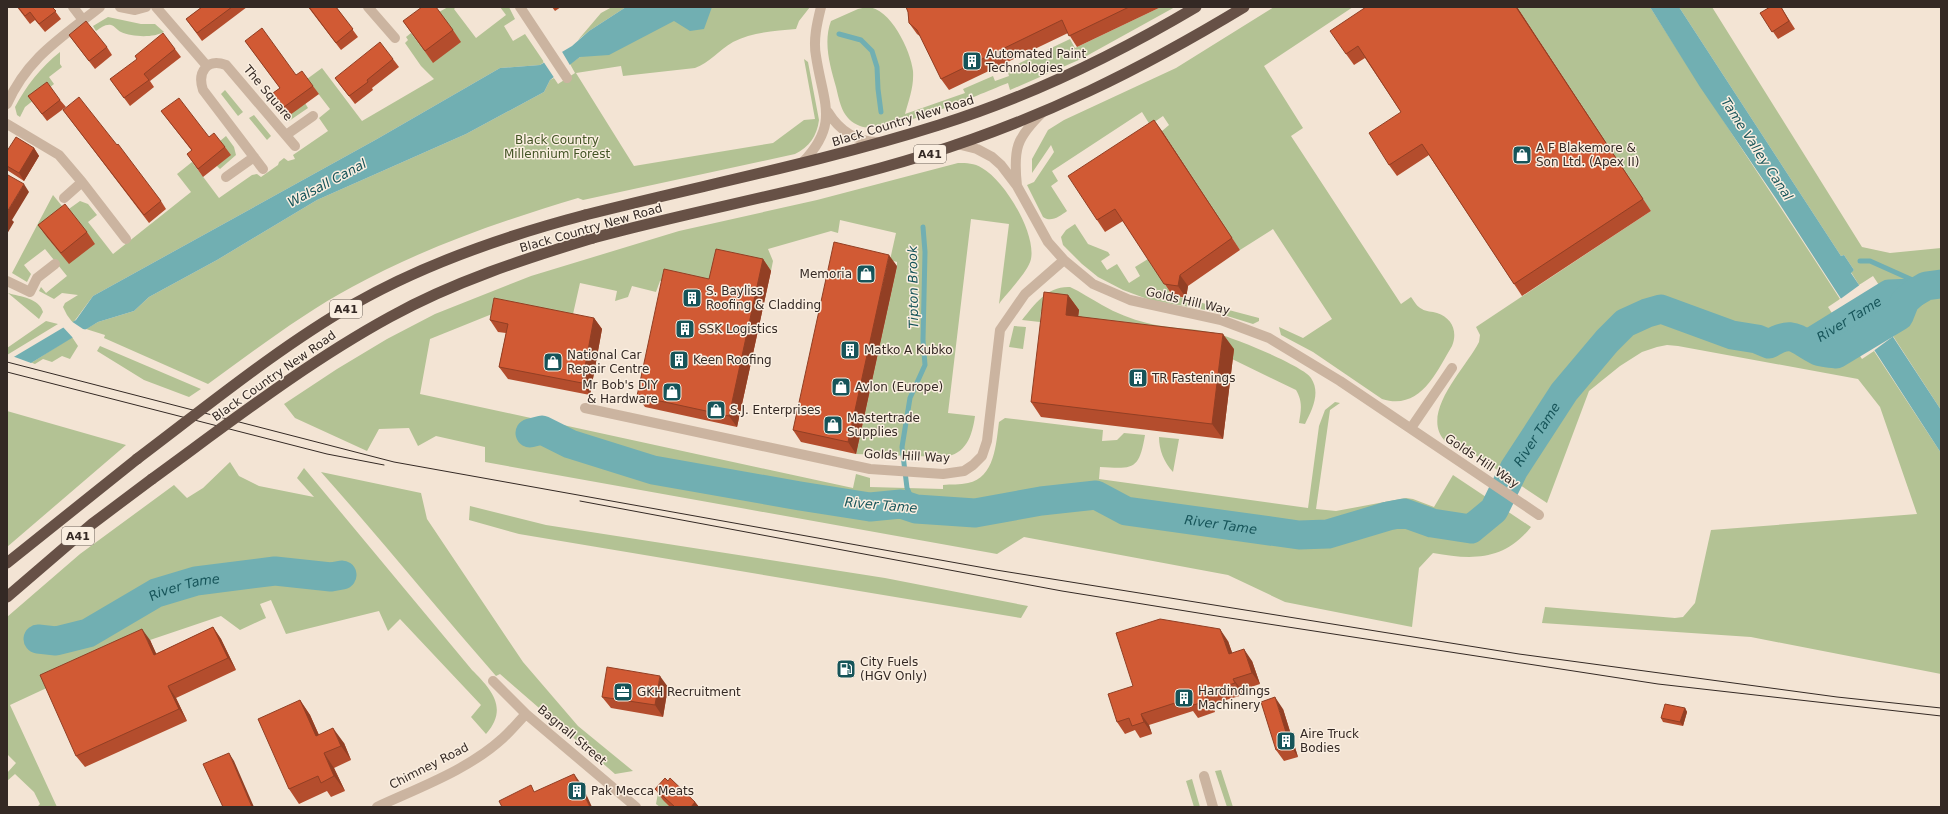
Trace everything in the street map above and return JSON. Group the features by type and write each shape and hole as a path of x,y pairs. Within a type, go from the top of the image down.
{"highway":[{"name":"Black Country New Road","path":"7,563 137,459 310,332 354,304 414,273 525,231 879,143 977,112 1048,83 1113,52 1196,7"},
{"name":"Black Country New Road","path":"7,597 92,524 300,373 351,340 421,301 540,254 593,238 653,222 856,175 998,131 1044,112 1144,65 1244,7"}],"street":[{"path":"73,7 83,20"},
{"path":"7,104 15,86 30,65 48,47 100,7"},
{"path":"120,7 135,10 146,7"},
{"path":"156,7 207,66 201,74 200,82 203,90 263,169"},
{"path":"368,7 395,38"},
{"path":"520,7 568,78"},
{"path":"821,7 817,23 815,55 828,112 833,121 850,135 866,142 879,143"},
{"name":"The Square","path":"207,66 216,63 226,65 295,146"},
{"path":"803,162 820,141 828,112"},
{"name":"Golds Hill Way","path":"1017,186 1015,166 1016,150 1020,137 1044,112"},
{"name":"The Square","path":"286,135 313,116"},
{"path":"7,124 59,155 101,205 126,239"},
{"name":"Golds Hill Way","path":"957,144 977,149 992,157 1001,165 1017,186 1048,242 1064,260 1093,284 1130,300 1221,320 1269,338 1340,381 1411,428 1460,464 1539,515"},
{"path":"226,177 254,157"},
{"path":"64,198 82,182"},
{"name":"Golds Hill Way","path":"585,408 870,469 943,474 964,470 973,465 982,456 987,441 1000,330 1025,294 1064,260"},
{"path":"7,281 30,292 36,278 55,264"},
{"path":"1411,428 1452,368"},
{"name":"Bagnall Street","path":"494,681 526,714 636,807"},
{"name":"Chimney Road","path":"377,807 472,761 503,738 526,714"},
{"path":"1204,776 1213,807"}],"green space":[{"path":"448,7 456,7 454,9 476,38 506,15 500,7 509,7 515,19 504,26 513,41 525,34 544,62 540,65 500,68 377,139 93,296 73,323 63,307 65,303 78,295 62,293 54,299 39,291 41,287 46,293 67,276 45,249 24,265 31,274 27,282 12,273 53,195 66,211 80,201 88,204 97,215 88,222 113,254 191,192 177,174 192,162 219,198 252,175 257,174 261,177 278,165 284,158 288,161 295,159 293,155 328,131 319,118 330,109 307,79 322,68 362,121 434,79 421,66 405,43 408,40 406,37 411,33 433,62 439,12"},
{"path":"612,7 626,7 578,40 601,13"},
{"name":"Black Country Millennium Forest","path":"676,7 810,7 799,21 796,29 764,32 740,39 728,45 705,63 695,68 623,76 621,66 576,73 634,166 773,143 804,120 815,119 804,59 808,62 819,120 812,140 804,148 795,154 583,200 578,198 463,236 406,260 333,298 279,333 208,384 104,338 105,335 86,329 98,322 134,311 149,297 217,260 317,200 466,134 544,92 550,80 554,78 558,84 575,73 570,64 580,57"},
{"path":"867,7 884,14 898,32 908,53 913,71 913,82 905,114 965,93 963,89 993,76 995,81 1009,76 1007,69 1070,39 1075,48 1161,7 1175,7 1081,59 1010,90 1008,83 910,120 890,125 872,127 860,126 854,123 849,119 843,110 832,71 827,46 831,21 858,9"},
{"path":"1274,7 1353,7 1264,66 1303,128 1291,136 1401,304 1411,297 1420,308 1425,311 1435,312 1447,318 1454,330 1454,340 1452,346 1433,378 1417,395 1407,400 1395,401 1382,399 1313,352 1281,335 1279,327 1303,338 1332,319 1273,229 1240,250 1162,131 1169,125 1163,116 1150,125 1142,112 1052,171 1058,181 1051,186 1067,211 1058,217 1046,219 1043,217 1027,185 1034,182 1054,152 1051,145 1032,173 1032,159 1048,130 1064,120 1176,68"},
{"path":"1517,7 1650,7 1840,299 1828,307 1862,359 1874,351 1941,453 1941,674 1751,637 1542,623 1545,607 1675,618 1683,617 1695,603 1711,530 1917,514 1880,407 1858,379 1678,346 1667,345 1642,352 1620,366 1589,391 1547,503 1469,451 1466,455 1445,441 1438,430 1438,417 1441,404 1447,391 1479,342 1480,335 1476,327 1651,211"},
{"path":"1679,7 1712,7 1862,247 1890,253 1941,248 1941,410 1893,336 1906,326 1873,276 1859,285 1851,272 1854,270 1844,255 1841,256"},
{"path":"108,17 141,24 155,24 164,32 148,36 137,36 121,32 111,25 103,26 96,31 93,26"},
{"path":"60,52 60,64 62,67 49,77 54,84 25,107 20,117 17,115 15,107 19,99 40,70"},
{"path":"225,90 243,112 238,116 221,94"},
{"path":"279,101 305,103 308,108 289,121 274,105"},
{"path":"254,115 271,136 267,140 249,118"},
{"path":"226,136 234,147 236,155 220,169 217,166 220,141"},
{"path":"958,163 979,166 1000,184 1009,196 1024,222 1029,236 1031,259 1026,270 999,304 1009,224 971,219 948,413 975,416 972,431 967,443 958,452 952,455 944,457 856,454 897,266 897,262 890,260 896,233 840,220 838,233 831,231 768,249 773,261 771,271 717,290 673,281 660,281 656,292 632,286 628,297 615,301 617,291 580,283 571,323 502,310 430,339 420,394 853,488 856,474 870,478 870,487 943,489 943,485 965,484 977,480 989,467 995,449 999,422 1005,418 1103,430 1102,441 1117,440 1124,433 1145,435 1140,455 1133,465 1121,468 1100,467 1099,479 1308,508 1319,426 1325,410 1335,402 1340,403 1330,410 1316,509 1336,511 1406,498 1434,507 1453,475 1531,527 1521,538 1498,552 1474,557 1461,557 1433,553 1419,568 1412,627 1285,602 1228,575 1024,537 997,554 485,462 485,447 436,436 418,446 409,428 379,429 367,451 295,418 284,404 337,369 387,339 435,314 531,276 679,231 817,200"},
{"path":"1075,224 1088,244 1108,252 1110,255 1101,261 1107,270 1117,264 1129,283 1140,276 1135,267 1148,259 1172,295 1259,318 1259,321 1253,324 1211,311 1150,300 1123,290 1098,277 1082,264 1063,245 1061,237 1066,230"},
{"path":"1070,287 1107,308 1129,318 1155,325 1219,334 1264,351 1295,366 1311,378 1314,384 1314,401 1305,424 1299,423 1301,402 1296,390 1232,359 1077,330 1079,310 1054,313 1041,311 1040,322 1022,320 1042,297 1055,289"},
{"path":"8,293 29,299 38,304 43,312 39,319"},
{"path":"46,321 58,324 7,355 7,348"},
{"path":"1014,326 1026,327 1023,349 1009,347"},
{"path":"72,337 78,346 70,359 62,356 52,362 43,359 35,364 31,363"},
{"path":"100,346 201,389 189,397 144,380 97,351"},
{"path":"7,411 126,445 7,547"},
{"path":"1159,437 1179,439 1173,472 1163,456"},
{"path":"230,462 239,476 259,486 314,497 297,478 304,468 491,692 497,707 493,725 486,734 471,717 481,705 400,619 388,631 379,611 286,634 271,600 260,604 266,618 240,630 221,616 150,640 10,705 57,807 37,807 40,804 34,792 15,774 7,781 7,773 16,763 7,754 7,617 80,554 174,485 187,498 203,488"},
{"path":"321,472 421,493 427,519 523,662 578,726 633,771 615,774 500,674 496,676"},
{"path":"470,506 546,525 885,578 1028,606 1021,618 519,534 469,520"},
{"path":"1221,770 1233,807 1227,807 1215,771"},
{"path":"1192,779 1200,807 1194,807 1186,781"},
{"path":"658,793 670,807 660,807 656,804"}],"water":[{"name":"Walsall Canal","path":"626,7 712,7 704,29 690,31 674,21 609,55 580,57 550,80 544,92 466,134 317,200 217,260 149,297 134,311 98,322 31,363 7,361 76,320 93,296 377,139 500,68 540,65 572,46 589,31"},
{"name":"Tame Valley Canal","path":"1650,7 1679,7 1841,256 1844,255 1854,270 1851,273 1941,410 1941,453 1777,200 1700,87"}],"pier":[{"path":"561,50 571,67 555,79 543,61"},
{"path":"1861,284 1895,335 1872,352 1839,300"},
{"path":"71,321 83,329 88,330 74,339 62,326"},
{"path":"12,356 34,363 7,378 7,359"}],"building":[{"path":"18,7 52,7 56,11 39,24 30,12 25,16"},
{"path":"202,7 232,7 197,33 186,19"},
{"path":"309,7 336,7 353,29 336,43"},
{"path":"422,7 436,7 453,30 425,51 403,21"},
{"name":"Automated Paint Technologies","path":"906,7 1129,7 1069,36 1062,20 941,79 917,30 909,23"},
{"name":"A F Blakemore & Son Ltd. (Apex II)","path":"1366,7 1516,7 1643,199 1514,284 1422,144 1389,165 1369,133 1401,112 1358,46 1346,54 1330,31"},
{"path":"1770,7 1781,7 1789,21 1772,32 1760,13"},
{"path":"86,21 107,47 89,61 69,35"},
{"path":"262,28 296,75 302,71 313,86 284,107 273,93 280,88 245,41"},
{"path":"163,33 175,49 144,74 149,80 124,98 110,79 137,59 135,56"},
{"path":"380,42 393,59 367,80 368,82 349,96 335,78"},
{"path":"47,82 60,100 42,114 28,96"},
{"path":"79,97 117,145 118,144 161,201 144,215 63,110"},
{"path":"179,98 209,137 214,133 225,147 198,169 187,154 192,150 161,111"},
{"path":"1154,120 1232,238 1180,275 1178,286 1164,284 1115,209 1097,220 1068,176"},
{"path":"16,137 34,148 19,173 7,166 7,151"},
{"path":"8,175 24,184 7,212 7,176"},
{"path":"65,204 87,232 61,253 38,225"},
{"path":"834,242 889,255 848,442 793,430"},
{"path":"716,249 763,259 729,416 637,396 664,269 709,279"},
{"name":"TR Fastenings","path":"1044,292 1068,295 1066,315 1223,334 1212,424 1031,402"},
{"name":"National Car Repair Centre","path":"494,298 594,318 582,383 499,367 508,324 490,320"},
{"path":"1160,619 1220,629 1229,654 1244,649 1252,673 1233,679 1235,683 1204,693 1207,701 1190,706 1187,699 1141,714 1144,722 1132,726 1129,718 1117,722 1108,694 1133,686 1116,633"},
{"path":"213,627 228,658 168,686 179,709 76,756 40,675 142,629 154,655"},
{"path":"607,667 660,676 655,705 602,697"},
{"path":"1275,697 1290,745 1276,750 1261,702"},
{"path":"300,700 316,736 333,728 341,746 324,753 334,776 321,783 318,776 289,789 258,719"},
{"path":"1665,704 1685,708 1680,722 1661,718"},
{"path":"229,753 252,807 223,807 203,764"},
{"path":"574,774 590,807 502,807 499,801 531,785 534,792"},
{"path":"665,778 668,781 670,778 695,802 691,807 675,807 655,789"}],"waterway":[{"name":"Tipton Brook","path":"839,34 861,40 872,51 877,67 881,112"},
{"name":"Tipton Brook","path":"916,509 907,488 902,447 910,398 925,365 923,340 925,252 923,227"},
{"path":"1860,261 1870,261 1926,286"},
{"name":"River Tame","path":"530,433 542,430 570,444 653,470 870,507 901,504 916,509 975,513 1041,501 1096,495 1126,511 1299,535 1328,534 1388,516 1404,513 1432,523 1471,529 1494,510 1514,469 1564,392 1607,341 1625,323 1647,313 1661,309 1732,335 1757,339 1769,344 1784,337 1790,337 1795,338 1818,351 1836,354 1899,316 1905,301 1914,293 1926,286 1941,284"},
{"name":"River Tame","path":"1808,344 1889,294 1914,293"},
{"name":"River Tame","path":"38,639 56,641 88,633 156,593 196,581 275,571 331,577 342,575"}],"tram line":[{"path":"7,362 394,462 996,570 1519,654 1837,697 1941,708"},
{"path":"7,372 327,454 384,465"},
{"path":"580,501 1062,591 1223,617 1658,684 1941,716"}],"place":[{"name":"Automated Paint Technologies","path":"972,61"},
{"name":"A F Blakemore & Son Ltd. (Apex II)","path":"1522,155"},
{"name":"Memoria","path":"866,274"},
{"name":"S. Bayliss Roofing & Cladding","path":"692,298"},
{"name":"SSK Logistics","path":"685,329"},
{"name":"Matko A Kubko","path":"850,350"},
{"name":"Keen Roofing","path":"679,360"},
{"name":"National Car Repair Centre","path":"553,362"},
{"name":"TR Fastenings","path":"1138,378"},
{"name":"Avlon (Europe)","path":"841,387"},
{"name":"Mr Bob's DIY & Hardware","path":"672,392"},
{"name":"S.J. Enterprises","path":"716,410"},
{"name":"Mastertrade Supplies","path":"833,425"},
{"name":"City Fuels (HGV Only)","path":"846,669"},
{"name":"GKH Recruitment","path":"623,692"},
{"name":"Hardindings Machinery","path":"1184,698"},
{"name":"Aire Truck Bodies","path":"1286,741"},
{"name":"Pak Mecca Meats","path":"577,791"}]}
